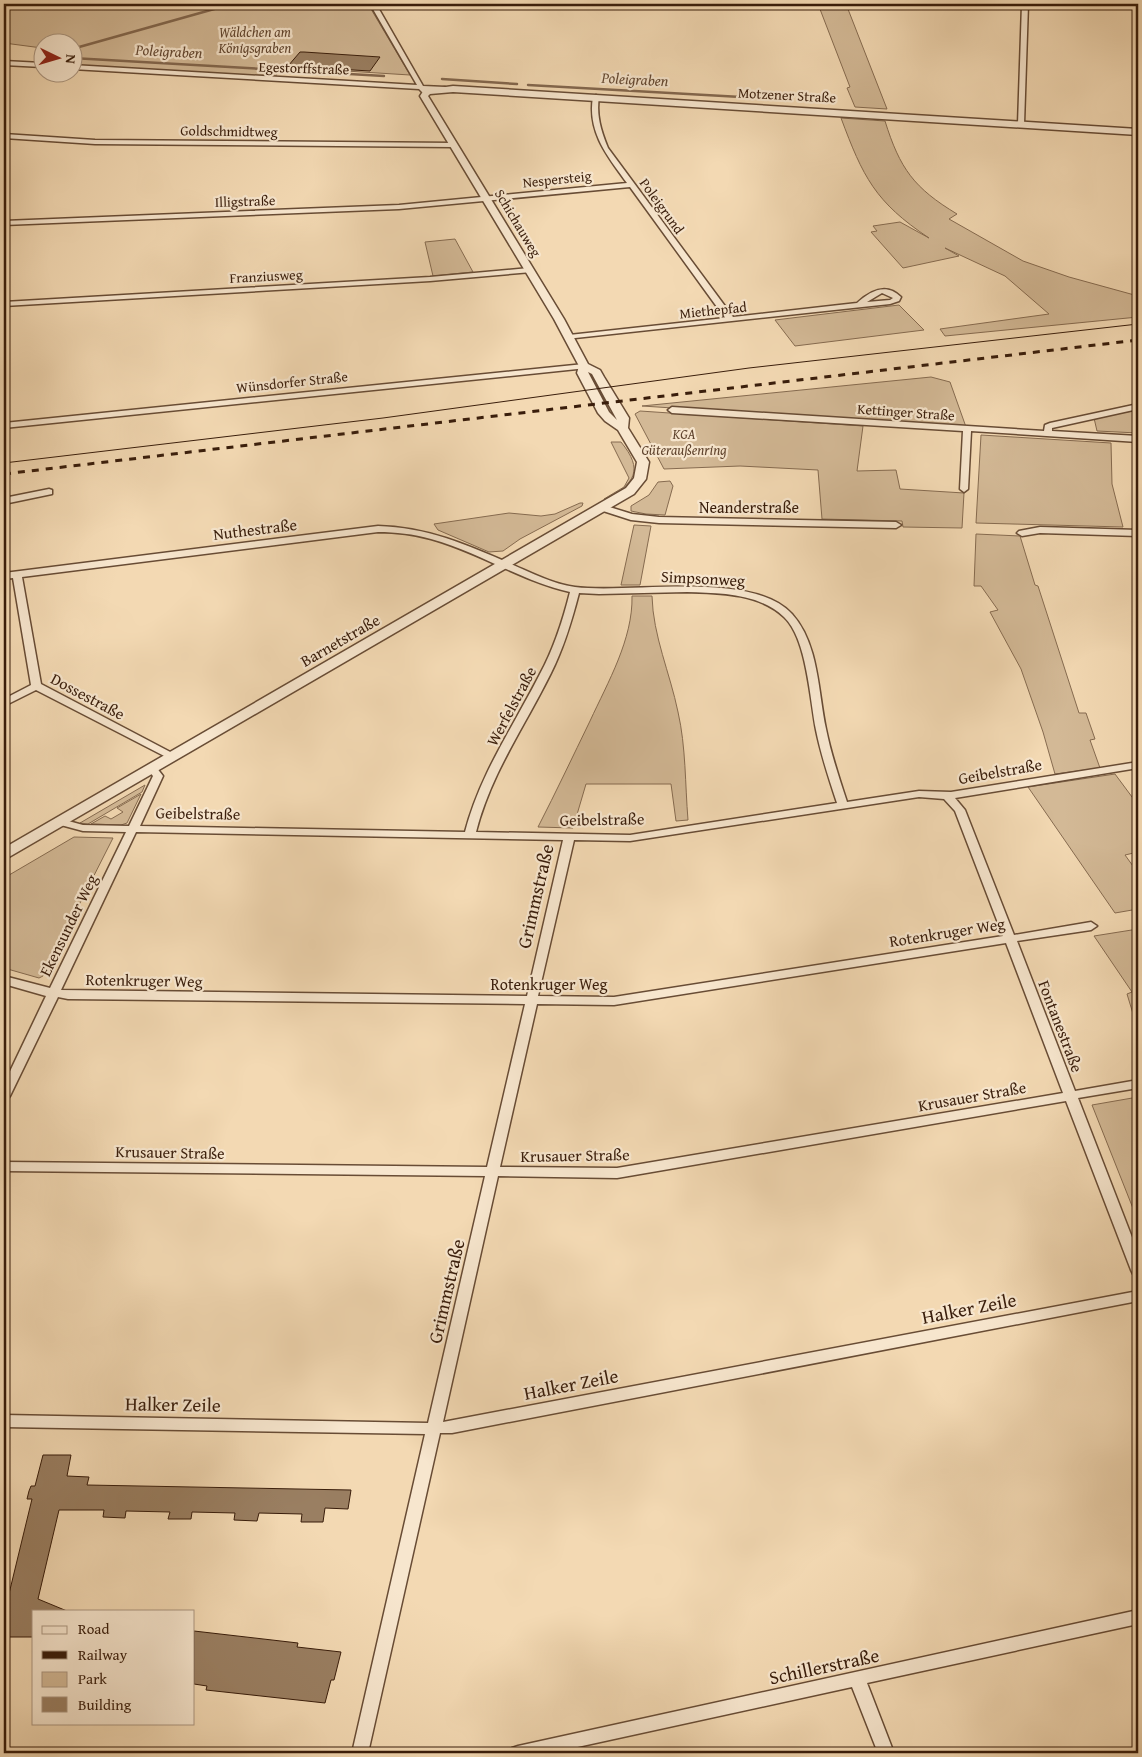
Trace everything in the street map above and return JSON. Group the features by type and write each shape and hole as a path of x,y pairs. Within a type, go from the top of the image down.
{"street":[{"name":"Schichauweg","path":"373,4 421,86 424,96 529,270 584,366"},
{"path":"1021,124 1024,4"},
{"path":"4,63 32,64"},
{"name":"Egestorffstraße","path":"82,68 445,88"},
{"name":"Motzener Straße","path":"424,96 427,92 445,88 1138,132"},
{"name":"Poleigrund","path":"596,97 595,111 598,134 607,152 731,320"},
{"name":"Goldschmidtweg","path":"4,136 95,142 453,145"},
{"name":"Nespersteig","path":"486,199 631,185"},
{"name":"Illigstraße","path":"4,223 397,207 486,199"},
{"name":"Franziusweg","path":"4,304 430,280 529,270"},
{"name":"Miethepfad","path":"569,338 860,305"},
{"name":"Wünsdorfer Straße","path":"4,426 584,366"},
{"name":"Barnetstraße","path":"4,854 630,491 642,474 643,462 622,428 604,413 582,373 584,366"},
{"path":"1048,433 1048,427 1053,425 1138,407"},
{"name":"Kettinger Straße","path":"672,410 967,430 1138,439"},
{"path":"964,489 967,430"},
{"path":"4,501 49,492"},
{"name":"Neanderstraße","path":"603,508 631,517 659,520 896,525"},
{"name":"Nuthestraße","path":"4,576 387,528 421,531 504,565"},
{"path":"1022,534 1040,530 1138,533"},
{"name":"Simpsonweg","path":"504,565 543,581 575,590 728,592 755,597 783,611 796,624 803,639 822,731 843,806"},
{"name":"Dossestraße","path":"17,574 36,686 172,757"},
{"name":"Werfelstraße","path":"470,834 482,793 555,652 568,621 575,590"},
{"path":"4,703 36,686"},
{"name":"Geibelstraße","path":"61,822 83,828 630,838 919,794 948,797 1138,765"},
{"name":"Ekensunder Weg","path":"4,1096 158,776 152,769"},
{"name":"Fontanestraße","path":"948,797 960,810 1138,1270"},
{"name":"Grimmstraße","path":"360,1753 569,836"},
{"name":"Rotenkruger Weg","path":"4,980 53,994 624,1001 1091,926"},
{"name":"Krusauer Straße","path":"4,1166 624,1173 1138,1084"},
{"name":"Halker Zeile","path":"4,1421 434,1428 457,1426 1138,1296"},
{"name":"Schillerstraße","path":"518,1753 1138,1617"},
{"path":"857,1679 886,1753"}],"green space":[{"name":"Wäldchen am Königsgraben","path":"4,4 368,4 410,75 282,67 275,77 82,66 82,32 32,32 32,47 4,43"},
{"path":"818,4 846,4 887,109 855,107 847,88 850,87"},
{"path":"841,118 885,121 903,165 911,176 919,186 942,205 957,214 949,219 1023,261 1069,277 1138,296 1138,317 945,336 940,329 1049,314 1005,276 945,248 959,256 903,268 871,232 877,231 873,226 900,222 929,238 896,212 873,187 856,157"},
{"path":"455,239 473,272 433,276 425,242"},
{"path":"899,305 924,330 795,346 775,320"},
{"path":"931,377 950,382 966,427 642,406"},
{"path":"1138,410 1138,433 1097,431 1094,418"},
{"name":"KGA Güteraußenring","path":"640,411 863,426 857,471 896,470 900,489 964,493 962,528 903,527 902,521 822,519 818,470 740,466 664,469 635,414"},
{"path":"981,435 1111,443 1112,484 1123,527 976,523"},
{"path":"611,442 621,442 632,460 634,468 630,482 616,494 606,500 604,499 624,487 629,478"},
{"path":"670,481 673,486 665,515 631,511 631,506 649,495 658,482"},
{"path":"583,503 582,506 520,539 503,551 489,552 438,530 434,524 509,513 541,516 555,514"},
{"path":"634,525 651,526 640,585 621,585"},
{"path":"976,534 1020,536 1079,713 1086,713 1095,739 1090,740 1100,768 1055,774 1043,732 1021,669 990,612 998,610 981,586 974,586"},
{"path":"632,596 652,596 655,626 681,725 688,820 676,821 671,784 586,784 573,828 538,827 618,660 628,628"},
{"path":"1115,774 1138,805 1138,852 1125,855 1138,873 1138,909 1115,913 1028,787"},
{"path":"145,785 142,792 88,824 80,823"},
{"path":"141,794 127,823 121,825 91,824 105,816 111,819 123,812 117,808"},
{"path":"74,837 113,838 43,976 39,978 4,968 4,878"},
{"path":"1138,929 1138,1030 1127,994 1132,992 1094,936"},
{"path":"1138,1097 1138,1221 1092,1105"}],"building":[{"path":"300,52 380,57 370,71 288,66"},
{"path":"43,1455 71,1455 67,1476 89,1477 87,1485 351,1490 348,1509 325,1508 323,1522 301,1522 302,1514 259,1513 257,1521 234,1520 235,1513 192,1512 191,1519 168,1519 170,1512 126,1511 125,1518 103,1517 104,1510 59,1510 38,1599 65,1610 32,1610 32,1637 4,1637 4,1602 7,1602 32,1499 27,1499 29,1491 31,1486 35,1486"},
{"path":"195,1631 298,1643 297,1647 341,1652 334,1680 331,1680 325,1703 206,1690 207,1686 195,1684"}],"waterway":[{"path":"82,46 232,4"},
{"name":"Poleigraben","path":"82,59 384,76"},
{"name":"Poleigraben","path":"442,79 517,84"},
{"name":"Poleigraben","path":"528,85 741,97"}],"tram line":[{"path":"4,463 383,418 749,368 1138,324"}],"railway":[{"path":"4,474 1138,340"}]}
